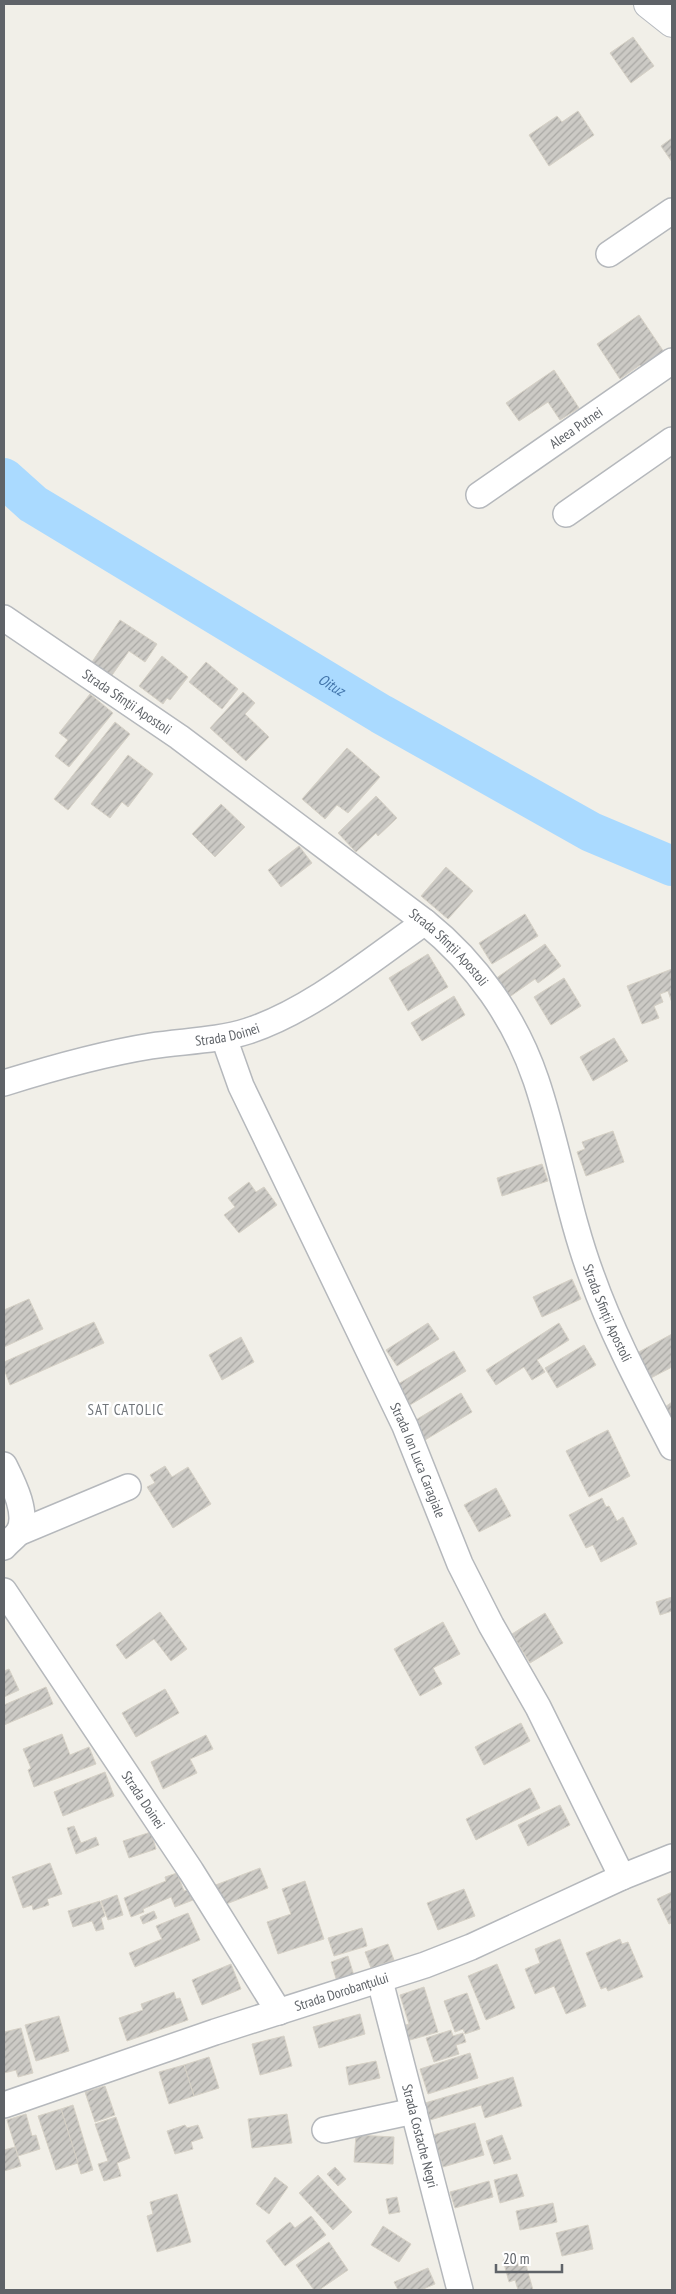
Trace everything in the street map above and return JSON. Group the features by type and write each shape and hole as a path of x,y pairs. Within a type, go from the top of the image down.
{"street":[{"path":"648,4 672,23"},
{"path":"609,254 672,210"},
{"name":"Aleea Putnei","path":"479,495 672,361"},
{"path":"566,514 672,440"},
{"name":"Strada Sfinții Apostoli","path":"4,618 179,737 426,922 450,942 472,966 507,1018 522,1046 536,1081 591,1276 621,1348 672,1447"},
{"name":"Strada Doinei","path":"4,1083 126,1050 179,1041 224,1038 272,1022 299,1007 426,922"},
{"name":"Strada Ion Luca Caragiale","path":"224,1038 241,1086 405,1426 460,1564 491,1625 538,1706 622,1877"},
{"path":"4,1465 14,1485 20,1504 22,1523 9,1541"},
{"path":"9,1541 128,1487"},
{"name":"Strada Doinei","path":"4,1591 191,1871 279,2012"},
{"name":"Strada Dorobanțului","path":"4,2105 215,2032 380,1981 471,1947 622,1877 672,1857"},
{"name":"Strada Costache Negri","path":"380,1981 460,2290"},
{"path":"325,2130 414,2111"}],"building":[{"path":"633,37 654,66 631,83 610,53"},
{"path":"578,111 594,135 549,166 529,135 557,116 562,122"},
{"path":"672,138 672,162 661,146"},
{"path":"639,315 666,355 644,370 640,365 620,379 597,344"},
{"path":"554,370 579,408 560,420 548,402 519,421 506,403"},
{"path":"120,620 157,644 145,662 129,651 110,678 90,665"},
{"path":"162,656 188,677 170,700 167,698 163,704 139,686"},
{"path":"206,662 238,689 222,709 189,682"},
{"path":"243,692 255,703 245,714 269,737 246,761 210,728"},
{"path":"90,694 113,713 69,767 55,756 68,740 59,733"},
{"path":"115,722 130,734 68,810 54,799"},
{"path":"347,748 380,777 348,813 337,805 325,819 302,799"},
{"path":"128,755 153,774 128,807 122,802 110,818 91,804"},
{"path":"376,796 397,818 378,836 376,833 356,852 338,833"},
{"path":"221,804 245,827 215,857 192,834"},
{"path":"299,846 312,863 281,887 268,870"},
{"path":"446,867 473,891 448,919 421,896"},
{"path":"525,914 538,936 492,964 479,943"},
{"path":"545,944 561,966 538,983 535,979 508,998 495,979"},
{"path":"428,954 448,987 408,1011 389,978"},
{"path":"672,969 672,1003 668,991 660,994 663,1002 654,1006 659,1018 642,1024 627,986"},
{"path":"564,978 581,1006 551,1025 534,997"},
{"path":"454,996 465,1015 422,1041 411,1023"},
{"path":"614,1038 628,1061 593,1081 580,1057"},
{"path":"613,1131 624,1162 586,1176 577,1152 585,1149 582,1142"},
{"path":"542,1164 548,1181 502,1196 497,1178"},
{"path":"249,1182 256,1192 264,1187 277,1205 239,1233 224,1215 235,1207 228,1198"},
{"path":"572,1279 581,1299 542,1317 533,1297"},
{"path":"29,1299 43,1329 4,1347 4,1310"},
{"path":"94,1322 104,1343 10,1385 4,1369 4,1362"},
{"path":"428,1323 439,1339 397,1366 386,1350"},
{"path":"559,1323 569,1340 537,1360 545,1372 532,1380 524,1367 496,1385 486,1370"},
{"path":"672,1334 672,1367 649,1379 635,1354"},
{"path":"241,1337 254,1362 222,1380 209,1355"},
{"path":"584,1345 596,1365 557,1388 545,1368"},
{"path":"454,1351 466,1371 410,1405 398,1384"},
{"path":"461,1393 472,1412 425,1440 414,1421"},
{"path":"672,1402 672,1421 665,1407"},
{"path":"608,1430 630,1476 589,1497 566,1451"},
{"path":"165,1466 172,1477 188,1467 211,1504 173,1528 147,1487 155,1483 150,1475"},
{"path":"496,1488 511,1516 479,1532 464,1505"},
{"path":"602,1498 606,1507 609,1506 617,1521 623,1517 637,1544 601,1562 593,1545 586,1548 569,1515"},
{"path":"672,1597 672,1611 660,1615 656,1602"},
{"path":"160,1612 187,1649 171,1661 154,1639 126,1659 116,1645"},
{"path":"545,1613 563,1643 530,1663 512,1634"},
{"path":"443,1622 460,1654 433,1668 442,1684 420,1696 394,1649"},
{"path":"9,1669 19,1690 4,1697 4,1671"},
{"path":"46,1687 53,1704 4,1725 4,1705"},
{"path":"165,1689 179,1713 136,1737 122,1713"},
{"path":"521,1723 530,1741 484,1765 475,1747"},
{"path":"62,1734 70,1755 89,1747 96,1764 34,1787 28,1770 31,1768 23,1749"},
{"path":"206,1735 213,1749 190,1759 197,1773 163,1789 151,1762"},
{"path":"105,1772 114,1796 63,1816 54,1792"},
{"path":"530,1788 540,1808 476,1840 466,1819"},
{"path":"560,1805 570,1825 528,1846 518,1825"},
{"path":"74,1826 81,1843 96,1837 99,1845 76,1854 67,1828"},
{"path":"151,1832 156,1849 129,1858 123,1841"},
{"path":"50,1863 62,1894 47,1899 49,1905 33,1910 32,1905 23,1908 12,1877"},
{"path":"260,1868 268,1888 221,1906 213,1886"},
{"path":"177,1873 184,1891 188,1890 193,1900 175,1907 171,1897 143,1909 144,1912 131,1917 124,1898 166,1881 165,1877"},
{"path":"305,1881 324,1939 278,1954 267,1922 291,1914 282,1889"},
{"path":"464,1889 475,1916 438,1930 427,1903"},
{"path":"672,1892 672,1923 669,1924 657,1899"},
{"path":"117,1895 123,1915 108,1920 101,1901"},
{"path":"100,1901 105,1916 101,1918 104,1929 96,1931 92,1921 73,1927 68,1911"},
{"path":"154,1911 157,1918 143,1924 140,1917"},
{"path":"188,1913 200,1940 135,1967 129,1953 162,1939 156,1926"},
{"path":"362,1928 367,1946 334,1956 328,1938"},
{"path":"560,1939 586,2006 566,2014 554,1986 535,1994 525,1969 540,1963 535,1949"},
{"path":"620,1939 622,1944 628,1942 643,1977 608,1991 606,1987 601,1989 586,1953"},
{"path":"388,1944 394,1960 371,1968 365,1952"},
{"path":"348,1956 355,1979 338,1985 331,1962"},
{"path":"231,1964 241,1989 202,2005 192,1980"},
{"path":"497,1964 515,2008 486,2020 468,1976"},
{"path":"424,1987 438,2032 403,2042 399,2027 409,2024 400,1995"},
{"path":"174,1992 176,1999 180,1998 188,2020 127,2041 119,2018 143,2010 141,2004"},
{"path":"467,1993 480,2029 465,2034 463,2029 455,2032 444,2001"},
{"path":"360,2014 365,2034 319,2048 313,2027"},
{"path":"59,2016 69,2051 36,2061 25,2025"},
{"path":"21,2028 33,2073 18,2077 16,2070 4,2073 4,2032"},
{"path":"451,2030 453,2036 463,2033 466,2042 456,2045 459,2054 434,2062 426,2038"},
{"path":"284,2036 292,2066 260,2075 252,2044"},
{"path":"470,2053 478,2078 428,2094 420,2069"},
{"path":"209,2057 219,2088 194,2096 184,2065"},
{"path":"376,2061 380,2078 349,2085 346,2067"},
{"path":"184,2065 194,2096 169,2104 159,2072"},
{"path":"513,2077 522,2106 485,2118 481,2105 430,2120 425,2103"},
{"path":"105,2086 115,2115 95,2122 85,2092"},
{"path":"73,2105 93,2170 81,2174 61,2109"},
{"path":"61,2109 78,2163 56,2170 38,2116"},
{"path":"26,2114 32,2136 36,2135 40,2149 18,2156 7,2120"},
{"path":"287,2114 292,2143 252,2148 248,2119"},
{"path":"116,2117 130,2158 117,2163 121,2176 104,2181 98,2164 108,2161 95,2124"},
{"path":"475,2123 484,2155 443,2167 433,2135"},
{"path":"185,2125 187,2128 198,2125 203,2138 191,2142 193,2149 175,2154 167,2131"},
{"path":"356,2135 394,2137 393,2164 354,2162"},
{"path":"502,2135 511,2159 494,2164 486,2141"},
{"path":"15,2147 21,2166 4,2171 4,2150"},
{"path":"335,2167 346,2179 338,2186 327,2174"},
{"path":"517,2174 524,2196 500,2203 494,2180"},
{"path":"318,2175 352,2212 333,2230 299,2193"},
{"path":"275,2177 288,2187 269,2214 256,2204"},
{"path":"489,2181 493,2197 455,2208 450,2192"},
{"path":"177,2194 191,2242 157,2252 147,2216 153,2214 150,2202"},
{"path":"397,2197 400,2212 389,2214 386,2199"},
{"path":"553,2203 557,2222 520,2230 516,2211"},
{"path":"311,2216 326,2235 285,2266 266,2241 290,2222 295,2228"},
{"path":"588,2225 593,2249 562,2256 556,2233"},
{"path":"383,2226 411,2244 399,2262 371,2245"},
{"path":"329,2242 348,2270 319,2290 314,2290 296,2265"},
{"path":"516,2257 519,2267 526,2265 533,2290 518,2290 515,2280 509,2282 503,2260"},
{"path":"428,2268 435,2284 421,2290 398,2290 394,2282"}],"waterway":[{"name":"Oituz","path":"4,478 33,504 381,714 591,832 672,866"}],"district":[{"name":"SAT CATOLIC","path":"126,1409"}]}
